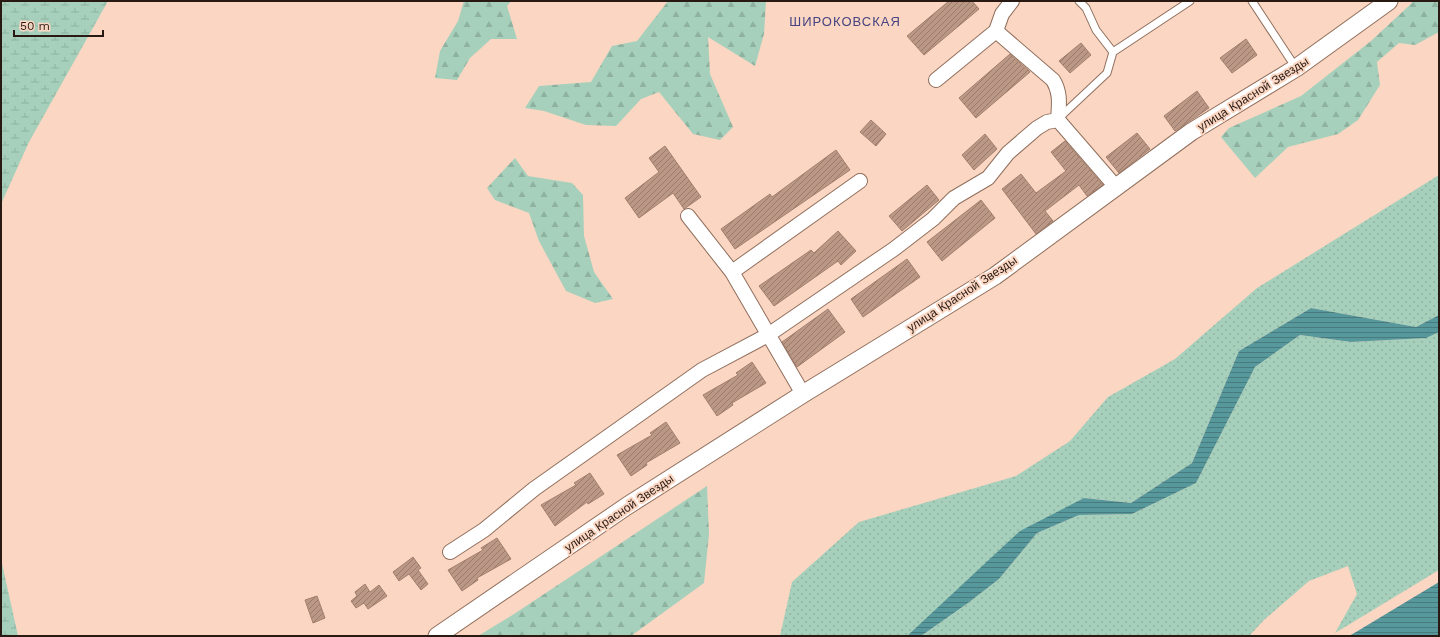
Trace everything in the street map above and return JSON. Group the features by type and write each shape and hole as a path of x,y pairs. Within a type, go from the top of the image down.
{"street":[{"path":"936,80 996,31 1002,14 1012,1"},
{"name":"улица Красной Звезды","path":"437,636 627,506 803,394 995,276 1191,132 1296,68 1390,1"},
{"path":"996,31 1053,80 1058,88 1060,102 1058,120 1116,187"},
{"path":"450,552 484,530 534,489 702,370 768,335 894,249 933,219 954,198 988,178 1008,153 1037,128 1046,122 1058,120"},
{"path":"732,272 860,180"},
{"path":"688,216 732,272 803,394"}],"lane":[{"path":"1079,1 1086,8 1096,30 1114,52"},
{"path":"1058,120 1107,73 1114,52 1190,1"},
{"path":"1252,1 1296,68"}],"green space":[{"path":"1,1 108,1 29,142 1,204"},
{"path":"464,1 511,1 507,6 517,39 491,39 470,58 457,80 435,78 440,51 458,21"},
{"path":"668,1 766,1 764,34 755,66 708,37 710,74 733,127 720,140 693,134 659,92 641,99 616,126 586,125 544,111 525,108 539,86 591,82 612,46 637,41"},
{"path":"1414,1 1439,1 1439,32 1415,45 1399,43 1377,62 1380,85 1358,120 1338,134 1288,147 1255,178 1221,137 1229,128 1301,96 1371,41"},
{"path":"515,158 528,176 572,183 583,195 584,236 594,272 613,299 595,303 566,291 539,241 529,213 495,200 487,188"},
{"path":"1439,175 1439,315 1416,327 1311,308 1239,351 1192,463 1131,503 1084,498 975,574 907,636 780,636 792,582 859,522 1016,476 1070,441 1108,397 1175,359 1257,288"},
{"path":"1439,332 1439,570 1335,633 1357,594 1348,566 1309,581 1265,619 1249,636 921,636 999,579 1037,533 1079,515 1132,514 1196,483 1255,367 1300,335 1351,342 1425,338"},
{"path":"707,486 709,534 704,583 631,636 478,636 514,614"},
{"path":"1,559 18,636 1,636"}],"water":[{"path":"1311,308 1416,327 1439,315 1439,332 1426,338 1351,342 1300,335 1255,367 1196,483 1132,514 1079,515 1037,533 999,579 921,636 907,636 1020,531 1084,498 1131,503 1192,463 1239,351"},
{"path":"1439,582 1439,636 1349,636 1356,632"}],"building":[{"path":"949,1 972,1 979,9 924,55 907,36"},
{"path":"1246,39 1257,55 1232,73 1220,58"},
{"path":"1081,43 1091,55 1070,73 1059,61"},
{"path":"1010,54 1030,72 976,118 959,98"},
{"path":"1197,91 1209,108 1175,131 1164,116"},
{"path":"871,120 886,134 876,146 860,132"},
{"path":"1137,133 1150,149 1119,173 1106,157"},
{"path":"985,134 997,149 974,170 962,155"},
{"path":"1065,141 1103,185 1087,196 1079,185 1045,211 1053,221 1036,234 1002,189 1021,174 1036,193 1066,171 1051,152"},
{"path":"665,146 701,197 684,209 673,193 639,218 625,198 659,172 649,158"},
{"path":"836,150 850,170 735,249 721,229 770,194 772,197"},
{"path":"927,185 939,200 902,231 889,216"},
{"path":"981,200 995,218 942,261 927,242"},
{"path":"838,231 856,251 841,265 838,261 774,306 759,286 811,250 814,253"},
{"path":"907,259 920,277 863,317 851,299"},
{"path":"828,309 845,332 797,367 782,342"},
{"path":"752,362 766,383 732,403 733,405 717,416 703,395 738,375 736,373"},
{"path":"666,422 680,443 646,463 647,465 631,476 617,455 652,435 650,433"},
{"path":"590,473 604,494 588,504 587,502 555,526 541,505 576,485 574,483"},
{"path":"497,538 511,559 477,578 478,580 462,591 448,570 483,550 481,548"},
{"path":"413,557 421,568 418,570 428,584 421,590 409,574 399,581 393,572"},
{"path":"365,584 370,592 379,585 387,596 368,609 364,603 356,608 351,601 357,596 355,592"},
{"path":"317,596 325,618 313,623 305,600"}],"district":[{"name":"ШИРОКОВСКАЯ","path":"845,21"}]}
